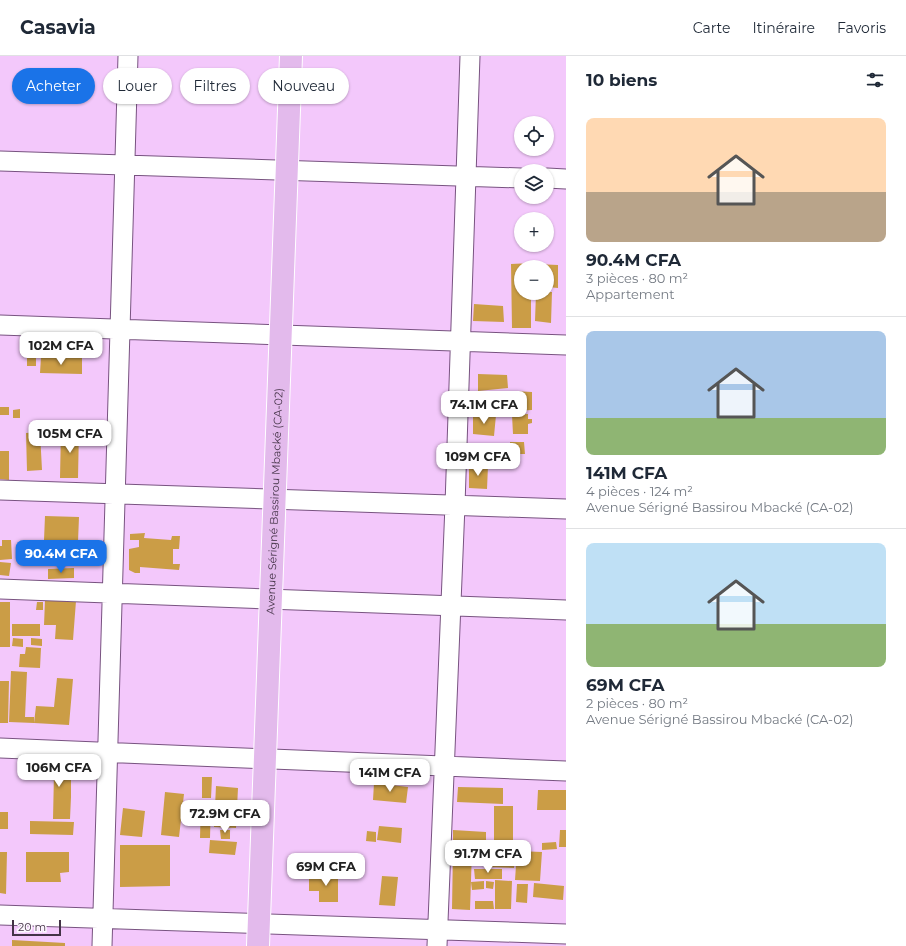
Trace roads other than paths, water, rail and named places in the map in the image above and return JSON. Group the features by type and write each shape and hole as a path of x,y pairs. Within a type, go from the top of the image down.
{"main road":[{"name":"Avenue Sérigné Bassirou Mbacké (CA-02)","path":"258,946 291,56"}],"street":[{"path":"102,946 128,56"},
{"path":"438,938 455,505 459,341 470,56"},
{"path":"0,161 514,178"},
{"path":"554,178 566,179"},
{"path":"0,325 566,345"},
{"path":"0,490 566,509"},
{"path":"0,589 566,610"},
{"path":"0,748 566,771"},
{"path":"0,915 259,924 438,938 566,934"}]}
